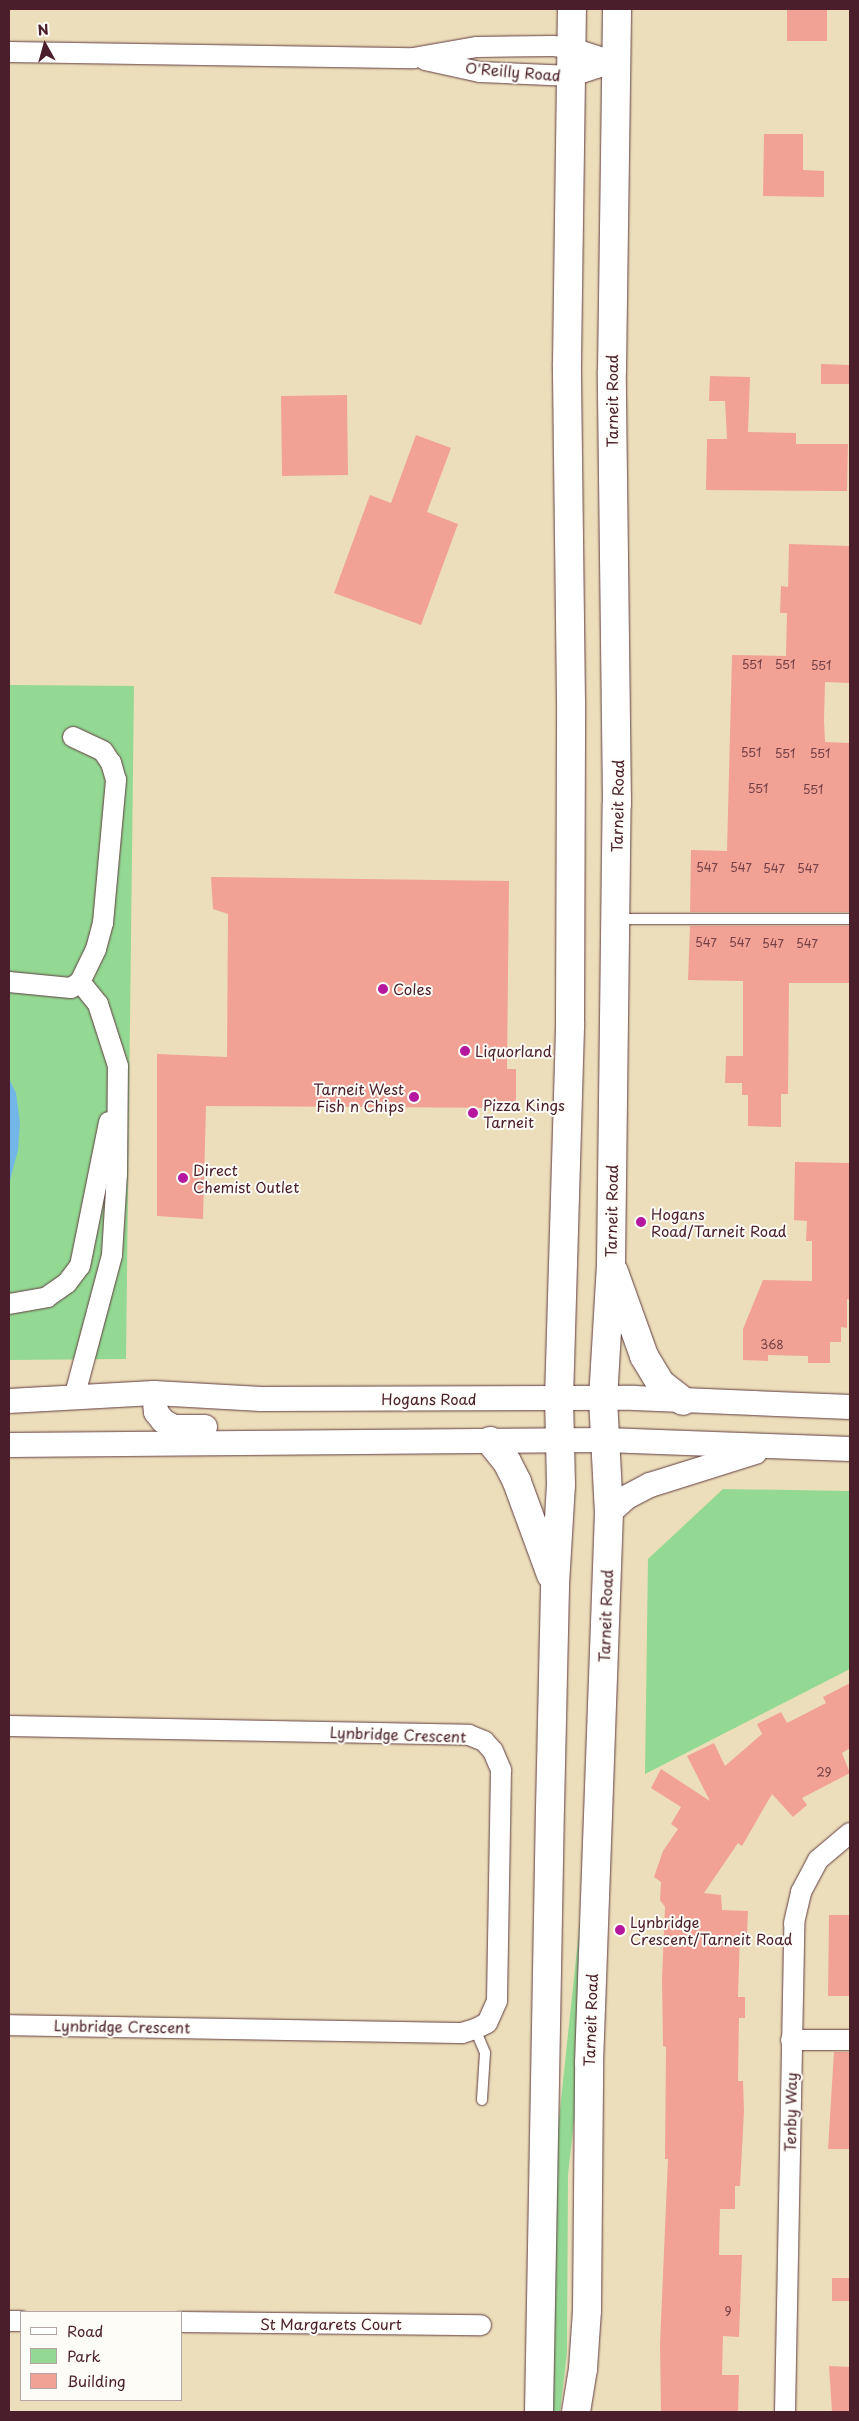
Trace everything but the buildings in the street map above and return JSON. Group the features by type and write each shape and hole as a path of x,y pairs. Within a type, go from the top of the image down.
{"main road":[{"path":"539,2412 555,1585 561,1485 559,1399 570,1022 572,702 567,363 572,9"},
{"name":"Tarneit Road","path":"576,2412 583,2369 587,2311 589,2063 609,1513 603,1399 611,1264 615,919 617,710 612,371 617,9"},
{"path":"611,1264 644,1356 660,1384 683,1401"},
{"path":"490,1441 507,1462 517,1482 555,1585"}],"street":[{"name":"O'Reilly Road","path":"9,52 413,58 477,47 572,48 616,62"},
{"name":"O'Reilly Road","path":"413,58 480,72 572,76 616,62"},
{"path":"9,982 56,989 71,988 80,982 96,949 103,923 116,780 111,763 103,751 73,737"},
{"path":"74,1398 112,1255 118,1078 118,1066 98,1004 80,982"},
{"path":"9,1304 47,1297 67,1283 80,1266 118,1078"},
{"name":"Hogans Road","path":"9,1401 154,1393 261,1399 603,1399 850,1407"},
{"path":"154,1393 156,1412 163,1421 174,1427 287,1427 355,1443"},
{"path":"9,1444 604,1440 850,1449"},
{"path":"609,1513 627,1497 650,1485 771,1447"},
{"name":"Lynbridge Crescent","path":"9,1726 469,1735 484,1741 498,1760 500,1770 497,2001 487,2023 462,2033 9,2025"},
{"name":"Tenby Way","path":"785,2412 794,1923 801,1892 818,1860 850,1833"},
{"path":"791,2040 850,2040"},
{"name":"St Margarets Court","path":"182,2322 481,2325"}],"lane":[{"path":"615,919 850,919"},
{"path":"475,2029 485,2053 482,2100"}],"green space":[{"path":"9,685 134,686 126,1359 9,1360"},
{"path":"723,1489 850,1491 850,1669 645,1774 648,1559"},
{"path":"583,1893 576,2103 568,2175 567,2352 560,2412 552,2412 556,2147"}],"water":[{"path":"9,1079 16,1093 20,1123 18,1150 9,1184"}],"place":[{"name":"Coles","path":"383,989"},
{"name":"Liquorland","path":"465,1051"},
{"name":"Tarneit West Fish n Chips","path":"414,1097"},
{"name":"Pizza Kings Tarneit","path":"473,1113"},
{"name":"Direct Chemist Outlet","path":"183,1178"},
{"name":"Hogans Road/Tarneit Road","path":"641,1222"},
{"name":"Lynbridge Crescent/Tarneit Road","path":"620,1930"}]}
